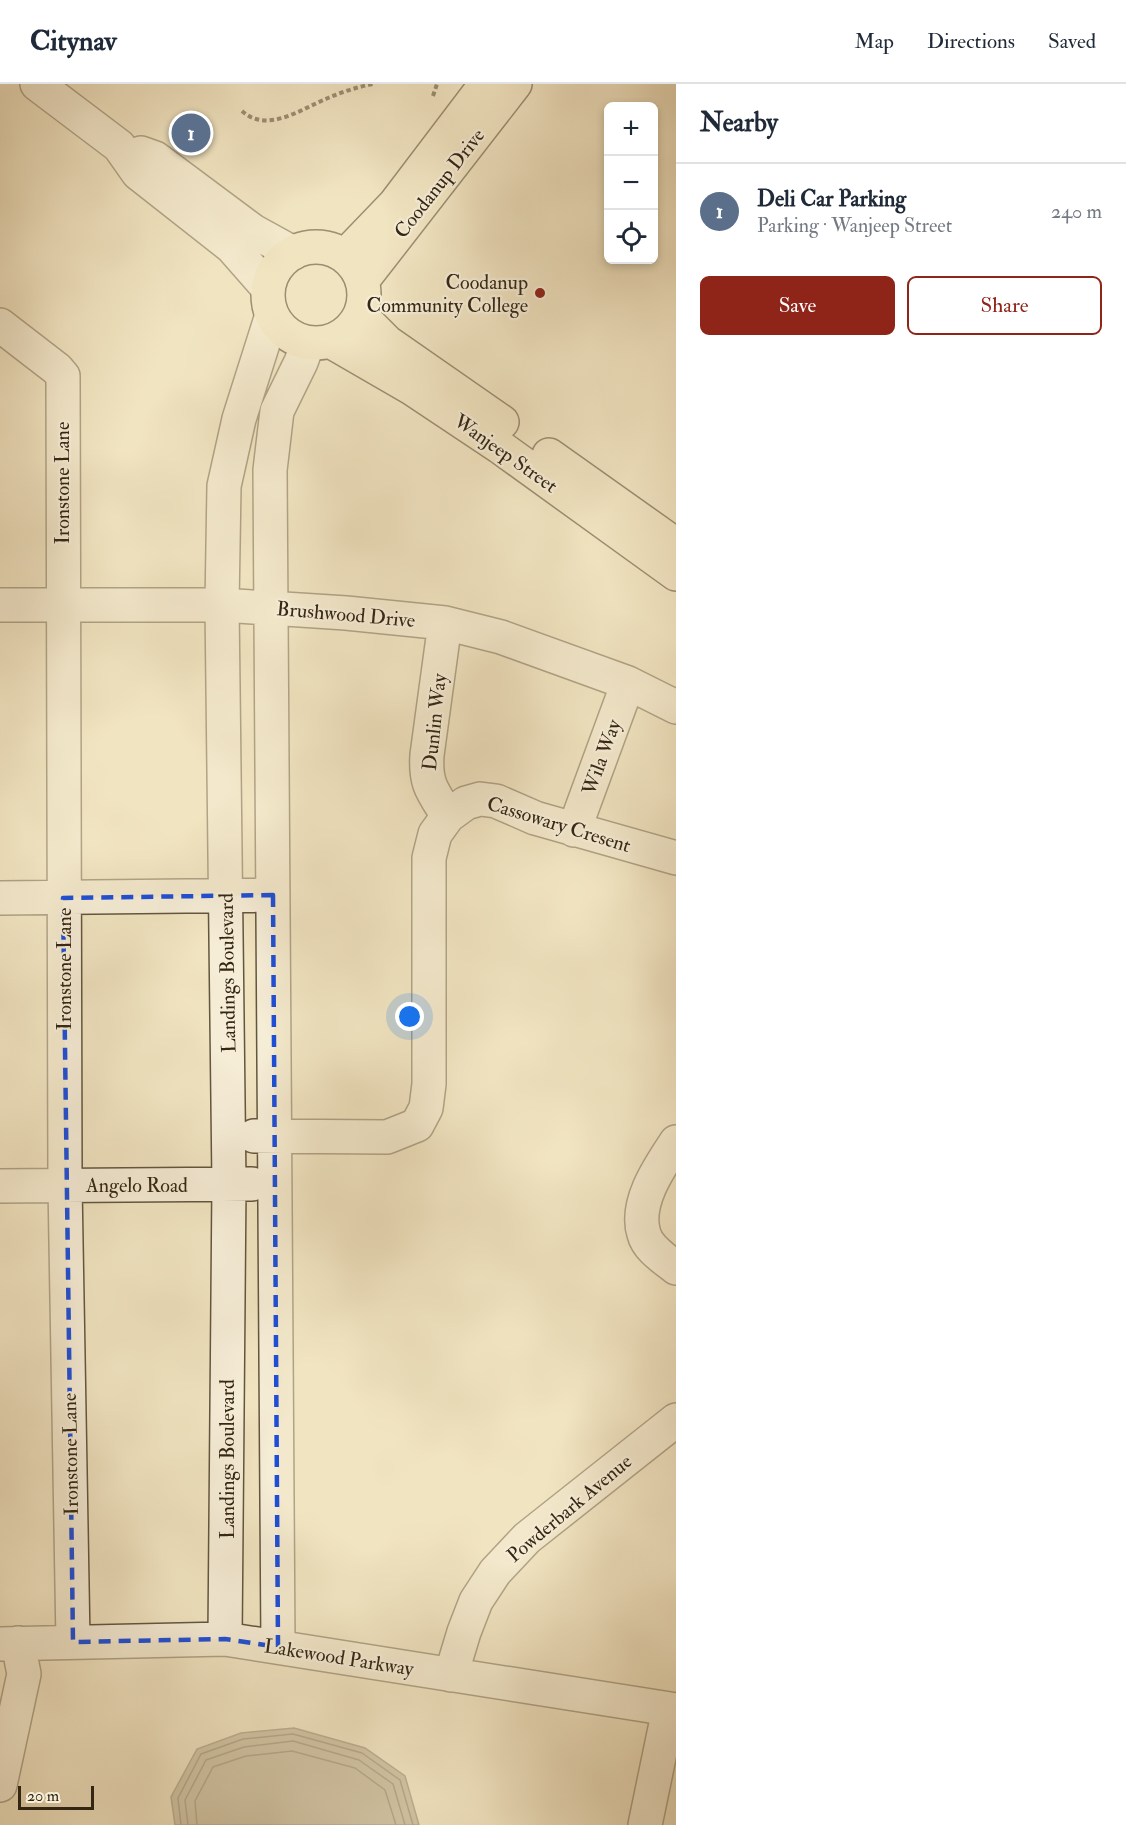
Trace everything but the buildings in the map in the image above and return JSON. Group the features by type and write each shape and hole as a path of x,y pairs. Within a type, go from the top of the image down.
{"main road":[{"name":"Coodanup Drive","path":"353,269 395,204 486,84"},
{"name":"Coodanup Drive","path":"353,269 515,84"},
{"path":"319,247 333,250 353,269 364,298 360,315 343,335 319,342 293,338 281,328 270,302 273,274 293,253 306,248 319,247"},
{"name":"Wanjeep Street","path":"360,315 387,342 676,545"},
{"name":"Wanjeep Street","path":"319,342 413,389 500,447 676,574"}],"street":[{"path":"37,84 119,146 138,173 232,247 270,302"},
{"path":"119,146 155,158 253,231 293,253"},
{"name":"Landings Boulevard","path":"225,1639 229,1136 222,605 224,486 270,302"},
{"name":"Ironstone Lane","path":"0,326 63,376 65,1185 73,1642"},
{"path":"278,1647 270,470 277,411 301,362 319,342"},
{"name":"Brushwood Drive","path":"0,605 272,607 445,623 501,637 628,683 676,707"},
{"name":"Dunlin Way","path":"445,623 426,773 429,786 448,816"},
{"name":"Wila Way","path":"574,830 628,683"},
{"name":"Cassowary Cresent","path":"229,1136 387,1137 417,1125 426,1108 429,1084 429,858 435,834 448,816 466,803 480,799 496,801 535,818 676,858"},
{"path":"0,898 273,895"},
{"path":"676,1142 653,1181 644,1204 642,1222 644,1235 652,1248 676,1268"},
{"name":"Angelo Road","path":"0,1186 275,1184"},
{"name":"Powderbark Avenue","path":"451,1675 476,1601 495,1572 527,1538 676,1420"},
{"name":"Lakewood Parkway","path":"9,1643 225,1639 673,1710"},
{"path":"0,1785 24,1674 9,1643"},
{"path":"645,1825 673,1710"}],"path":[{"path":"242,111 251,119 276,120 329,97 373,84"},
{"path":"433,96 438,84"}],"highlighted area":[{"path":"273,895 278,1647 225,1639 73,1642 63,898"}],"water":[{"path":"294,1728 365,1748 405,1776 419,1825 175,1825 171,1797 197,1749 241,1733"}],"place":[{"name":"Deli Car Parking","path":"191,133"},
{"name":"Coodanup Community College","path":"540,293"}]}
